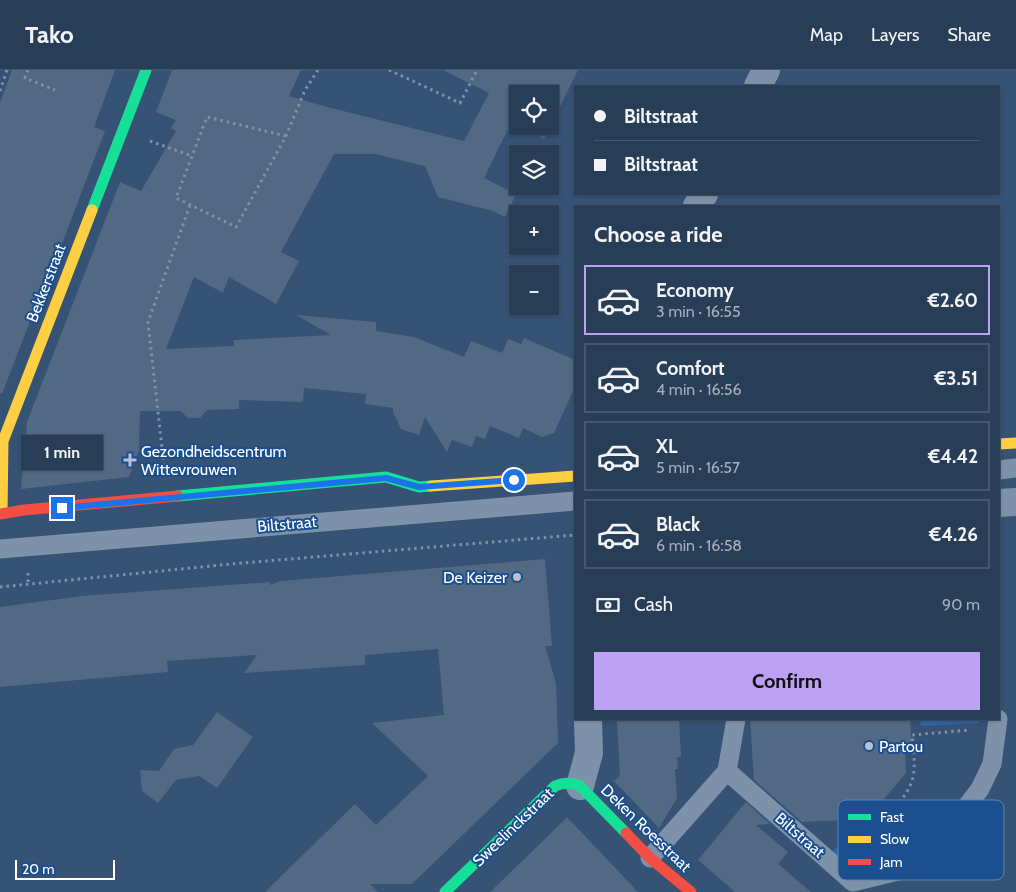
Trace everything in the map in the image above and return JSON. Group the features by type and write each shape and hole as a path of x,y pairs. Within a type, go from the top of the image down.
{"street":[{"name":"Bekkerstraat","path":"1,513 3,441 146,70"},
{"path":"758,85 766,70"},
{"path":"1000,444 1016,443"},
{"path":"1,513 386,478 419,487 574,476"},
{"path":"1000,503 1016,502"},
{"path":"580,786 589,753 588,720"},
{"name":"Sweelinckstraat","path":"445,892 555,786 563,782 573,782 580,786"},
{"name":"Deken Roesstraat","path":"580,786 650,858 690,892"}],"lane":[{"path":"1000,470 1016,468"},
{"name":"Biltstraat","path":"0,549 574,501"},
{"path":"650,858 727,771 736,720"},
{"name":"Biltstraat","path":"972,800 980,789 992,764 997,723"},
{"name":"Biltstraat","path":"727,771 838,869"}],"path":[{"path":"28,70 25,78 55,90"},
{"path":"286,136 207,117 176,198 236,227 286,136 305,90 318,70"},
{"path":"389,70 460,103 477,70"},
{"path":"0,75 7,72"},
{"path":"0,91 7,72"},
{"path":"151,142 192,156"},
{"path":"168,498 148,322 190,205"},
{"path":"0,587 231,564 574,535"},
{"path":"900,800 906,795 914,771 912,735 997,723"}],"shaded area":[{"path":"920,720 979,720 979,723 921,726"},
{"path":"838,847 838,857 831,851"}],"building":[{"path":"12,70 115,70 94,127 105,131 37,309 35,308 2,394 0,393 0,103"},
{"path":"172,70 301,70 289,96 464,141 489,93 443,70 578,70 559,109 559,85 509,85 509,127 484,178 509,190 509,195 516,195 509,205 505,217 493,211 438,197 425,166 375,154 334,154 281,252 299,261 276,304 229,277 223,293 194,277 166,349 234,346 234,340 331,335 296,315 376,322 376,331 414,337 464,357 471,341 502,353 508,339 521,344 524,338 574,360 574,389 554,433 542,437 523,428 519,438 490,426 485,439 476,436 472,447 452,440 447,452 425,417 419,435 401,429 393,408 365,404 366,394 304,388 303,402 239,400 239,409 207,410 200,418 188,418 180,411 140,411 139,450 129,477 21,489 27,422 120,182 141,191 176,131 171,128 176,120 156,112"},
{"path":"536,135 546,135 544,139"},
{"path":"545,559 552,646 545,646 556,683 558,743 412,884 370,884 378,892 265,892 355,804 376,825 428,776 372,723 444,715 438,649 365,655 365,665 244,673 257,655 167,661 168,672 0,687 0,607 82,596 270,582 270,585 280,581"},
{"path":"217,712 253,737 217,788 199,776 176,780 158,803 142,791 140,770 159,771 174,749 193,745"},
{"path":"617,720 679,720 681,757 677,757 678,769 675,769 677,798 659,828 614,781 620,776"},
{"path":"750,720 910,720 912,750 905,751 906,773 883,800 838,800 838,820 802,822 754,780"},
{"path":"746,802 770,824 756,825 788,852 778,864 811,892 735,892 698,860"},
{"path":"567,817 638,892 490,892 544,840"}],"traffic: fast":[{"path":"92,210 146,70"},
{"path":"178,496 386,477 419,487 431,486"},
{"path":"445,892 558,785 568,783 580,786 626,833"}],"traffic: slow":[{"path":"2,513 3,441 92,210"},
{"path":"1000,444 1016,443"},
{"path":"431,486 574,476"}],"traffic: jam":[{"path":"0,514 24,510 178,496"},
{"path":"626,833 650,858 691,892"}],"place":[{"name":"Gezondheidscentrum Wittevrouwen","path":"130,460"},
{"name":"De Keizer","path":"517,577"},
{"name":"Partou","path":"869,746"}],"route":[{"path":"62,508 386,478 419,487 514,480"}]}
